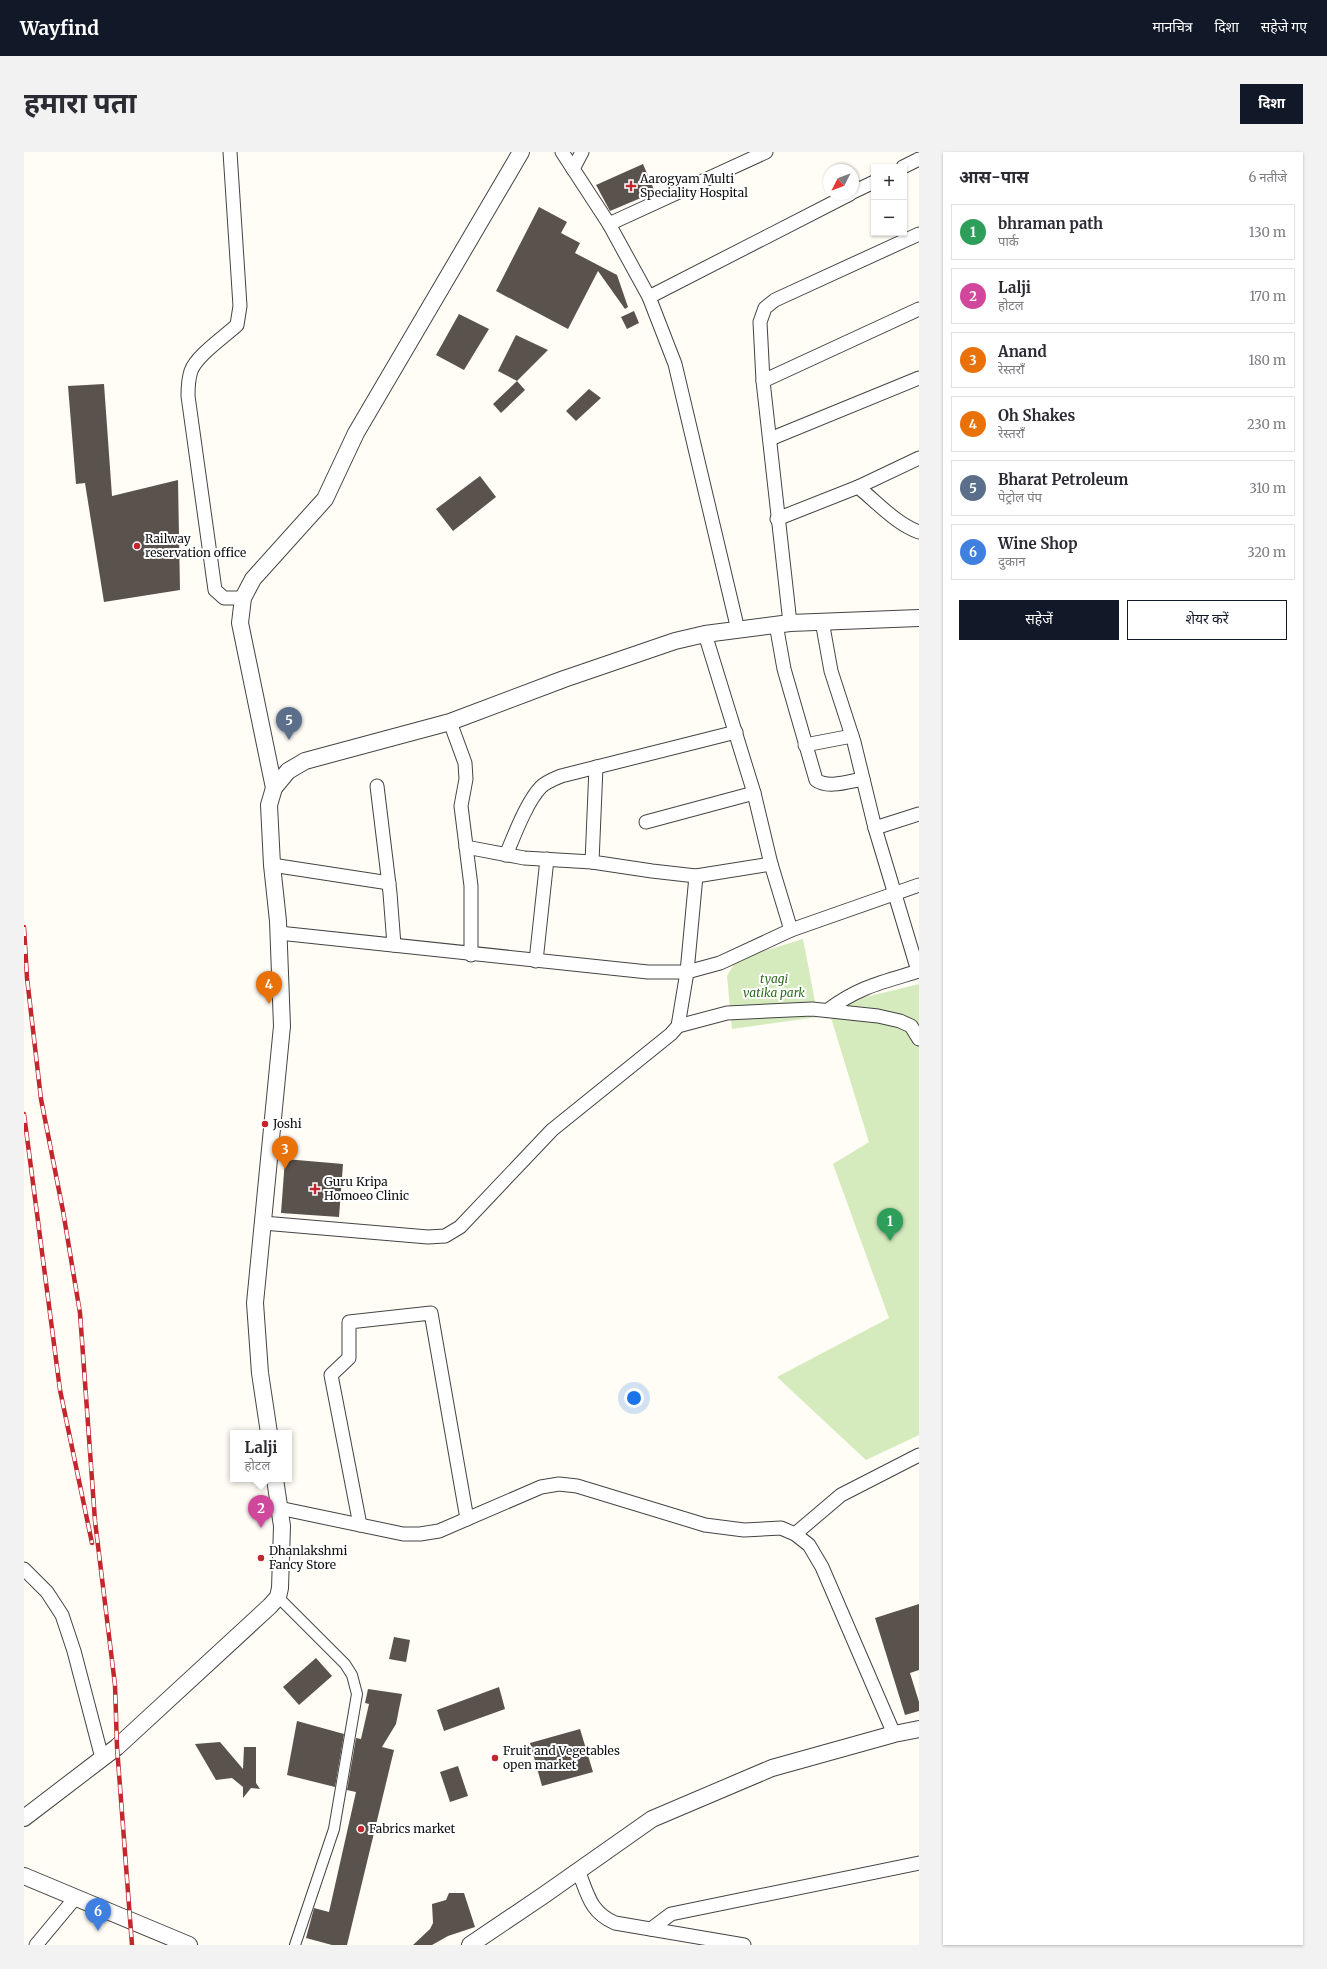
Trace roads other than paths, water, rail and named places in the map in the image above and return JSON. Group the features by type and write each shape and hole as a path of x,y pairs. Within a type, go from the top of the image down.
{"street":[{"path":"230,152 240,306 237,325 199,358 191,370 188,379 188,396 215,590 224,598 243,598"},
{"path":"274,788 240,623 243,598 253,579 325,499 356,433 520,152"},
{"path":"562,152 609,224 649,297 675,364 738,630"},
{"path":"573,169 582,152"},
{"path":"609,224 766,152"},
{"path":"907,165 919,159"},
{"path":"859,189 871,183"},
{"path":"649,297 838,200"},
{"path":"863,779 821,784 816,780 784,670 777,519 763,381 760,322 765,308 775,300 919,234"},
{"path":"763,381 919,309"},
{"path":"770,440 919,378"},
{"path":"777,519 858,486 919,458"},
{"path":"858,486 901,523 910,529 919,532"},
{"path":"269,1430 260,1373 255,1303 282,1026 279,933 272,865 269,805 274,788 288,770 305,761 450,722 675,641 705,634 783,624 822,621 919,618"},
{"path":"822,621 831,671 852,736 876,828 918,971 864,988 844,997 828,1010"},
{"path":"705,634 736,732 754,794 771,864 791,930"},
{"path":"450,722 465,763 466,779 461,806 471,886 471,955"},
{"path":"506,855 518,827 541,786 561,776 736,732"},
{"path":"805,745 852,736"},
{"path":"592,862 596,767"},
{"path":"377,786 389,883 394,945"},
{"path":"646,822 754,794"},
{"path":"876,828 919,814"},
{"path":"466,847 506,855 592,862 652,872 696,876 771,864"},
{"path":"536,961 547,859"},
{"path":"272,865 389,883"},
{"path":"263,1223 428,1237 445,1236 460,1227 552,1130 671,1034 678,1026 687,972 696,876"},
{"path":"279,933 471,955 648,972 687,972 720,962 791,930 919,885"},
{"path":"678,1026 727,1014 812,1009 878,1016 900,1021 912,1026 919,1039"},
{"path":"360,1525 331,1375 349,1358 349,1322 431,1313 467,1519"},
{"path":"795,1534 841,1495 919,1455"},
{"path":"24,1818 117,1747 278,1597 280,1588 282,1526 275,1482"},
{"path":"279,1508 403,1534 420,1534 439,1531 541,1487 559,1484 577,1486 705,1525 744,1530 781,1528 795,1534 809,1546 822,1567 894,1734"},
{"path":"24,1569 47,1592 62,1615 74,1651 102,1758"},
{"path":"278,1597 345,1664 352,1675 357,1694 334,1829 295,1945"},
{"path":"470,1945 544,1896 578,1870 652,1819 772,1768 894,1734 919,1730"},
{"path":"651,1929 671,1914 919,1863"},
{"path":"578,1870 592,1905 602,1918 615,1923 744,1945"},
{"path":"24,1876 189,1945"},
{"path":"36,1945 76,1898"}],"railway":[{"path":"24,927 27,978 41,1099 63,1211 80,1313 95,1521 115,1685 117,1747 132,1945"},
{"path":"24,1114 60,1390 92,1543"}],"place":[{"name":"Aarogyam Multi Speciality Hospital","path":"631,186"},
{"name":"Railway reservation office","path":"137,546"},
{"name":"Bharat Petroleum","path":"289,740"},
{"name":"Oh Shakes","path":"269,1004"},
{"name":"Joshi","path":"265,1124"},
{"name":"Anand","path":"285,1169"},
{"name":"Guru Kripa Homoeo Clinic","path":"315,1189"},
{"name":"bhraman path","path":"890,1241"},
{"name":"Lalji","path":"261,1528"},
{"name":"Dhanlakshmi Fancy Store","path":"261,1558"},
{"name":"Fruit and Vegetables open market","path":"495,1758"},
{"name":"Fabrics market","path":"361,1829"},
{"name":"Wine Shop","path":"98,1931"}],"park label":[{"name":"tyagi vatika park","path":"774,986"}]}
